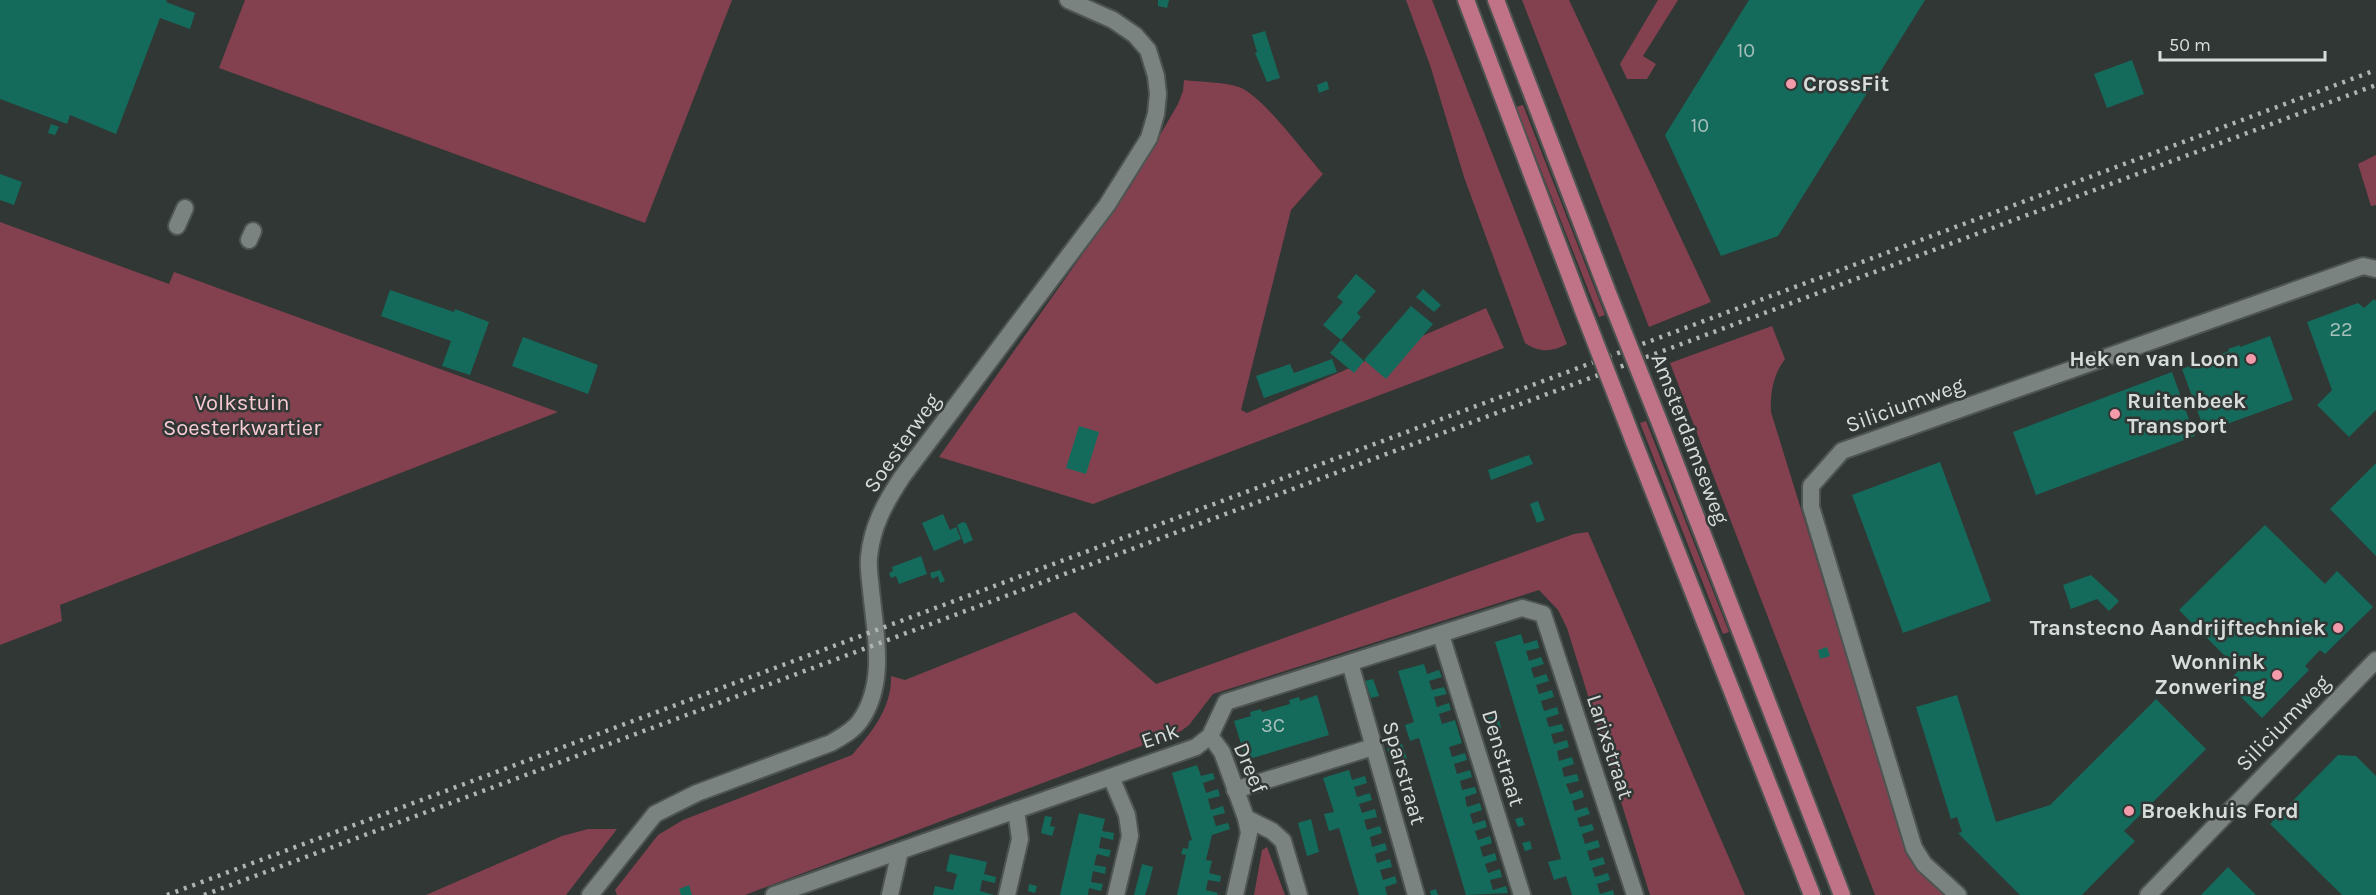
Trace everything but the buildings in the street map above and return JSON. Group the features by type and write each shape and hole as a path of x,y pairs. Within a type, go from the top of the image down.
{"main road":[{"path":"1466,0 1582,308 1812,895"},
{"name":"Amsterdamseweg","path":"1496,0 1842,895"}],"street":[{"name":"Soesterweg","path":"590,895 655,814 697,793 831,743 861,721 872,696 877,674 876,630 868,560 873,532 882,507 902,477 1107,205 1149,138 1156,114 1157,85 1148,50 1135,35 1113,20 1068,0"},
{"path":"177,226 185,208"},
{"name":"Siliciumweg","path":"1958,895 1924,864 1914,848 1811,507 1810,486 1842,451 2363,266 2376,269"},
{"name":"Enk","path":"776,895 1196,747 1210,736 1226,702 1522,608 1543,614"},
{"name":"Larixstraat","path":"1543,614 1635,895"},
{"name":"Denstraat","path":"1441,635 1522,895"},
{"name":"Siliciumweg","path":"2148,895 2376,660"},
{"name":"Sparstraat","path":"1350,663 1416,895"},
{"name":"Dreef","path":"1210,736 1222,752 1246,818 1249,833 1235,895"},
{"path":"1235,790 1373,747"},
{"path":"1111,777 1127,815 1130,836 1116,895"},
{"path":"1007,895 1020,838 1016,810"},
{"name":"Dreef","path":"1246,818 1272,831 1283,842 1299,895"},
{"path":"891,895 900,851"}],"green space":[{"path":"245,0 732,0 645,223 219,68"},
{"path":"1406,0 1432,0 1567,344 1561,347 1541,350 1525,343 1464,177 1430,65"},
{"path":"1522,0 1569,0 1711,302 1649,327"},
{"path":"1658,0 1678,0 1643,56 1656,64 1647,79 1627,79 1620,64"},
{"path":"1184,80 1233,85 1248,92 1283,126 1323,174 1291,210 1241,410 1247,413 1486,308 1504,348 1093,504 939,457 1130,187 1178,104"},
{"path":"1523,105 1605,315 1599,317 1516,107"},
{"path":"2376,155 2376,205 2371,206 2358,164"},
{"name":"Volkstuin Soesterkwartier","path":"0,222 169,284 174,272 558,412 60,605 62,621 0,645"},
{"path":"1772,326 1785,359 1773,384 1771,412 1907,853 1922,874 1944,895 1875,895 1670,363"},
{"path":"1646,421 1729,632 1723,634 1640,423"},
{"path":"1588,532 1745,895 1650,895 1567,628 1558,610 1539,590 1213,694 1189,725 1181,731 745,895 617,895 615,890 658,835 683,820 852,755 873,729 884,709 888,699 891,676 905,680 1075,612 1156,684 1574,534"},
{"path":"588,829 617,829 566,895 426,895 562,836"},
{"path":"1267,847 1285,895 1254,895 1262,850"}],"railway":[{"path":"167,895 2376,70"},
{"path":"204,895 2376,85"}],"place":[{"name":"CrossFit","path":"1791,84"},
{"name":"Hek en van Loon","path":"2251,359"},
{"name":"Ruitenbeek Transport","path":"2115,414"},
{"name":"Transtecno Aandrijftechniek","path":"2338,628"},
{"name":"Wonnink Zonwering","path":"2277,675"},
{"name":"Broekhuis Ford","path":"2129,811"}]}
